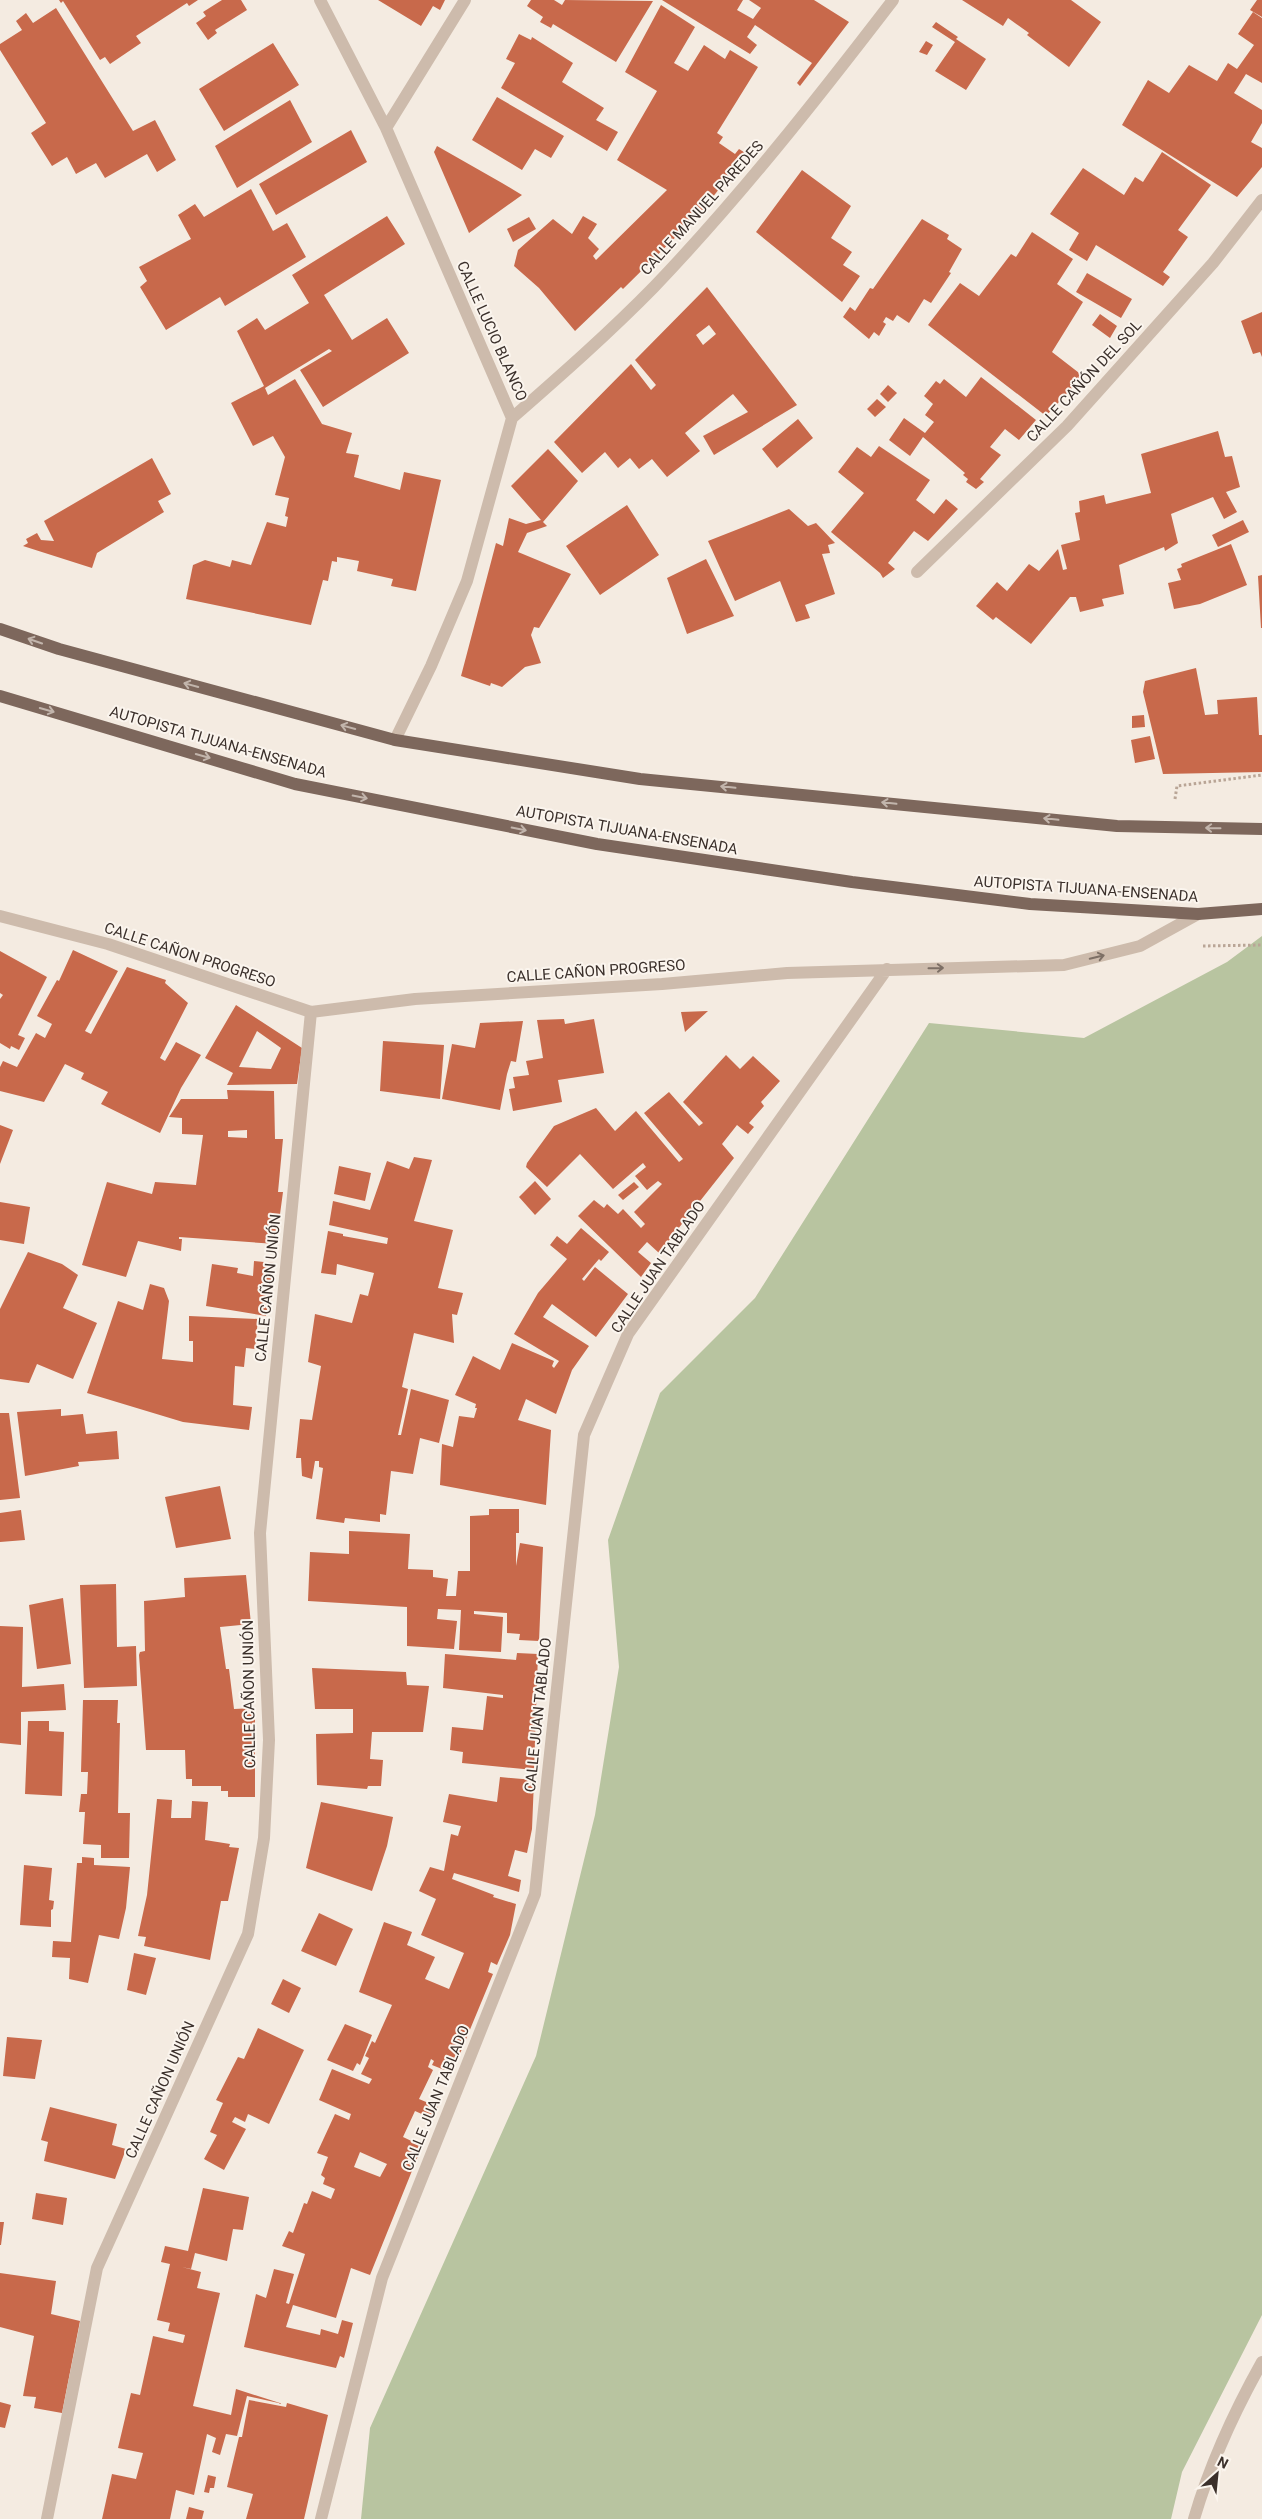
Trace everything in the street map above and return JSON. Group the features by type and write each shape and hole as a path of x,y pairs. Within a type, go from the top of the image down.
{"main road":[{"path":"0,629 59,649 395,740 640,779 1117,826 1262,829"},
{"name":"AUTOPISTA TIJUANA-ENSENADA","path":"0,696 295,784 597,844 852,882 1020,903 1198,914 1262,909"}],"street":[{"name":"CALLE LUCIO BLANCO","path":"320,0 386,128 512,418 466,581 431,666 395,740"},
{"path":"386,128 466,0"},
{"name":"CALLE MANUEL PAREDES","path":"512,418 574,363 653,287 780,145 893,0"},
{"name":"CALLE CAÑÓN DEL SOL","path":"917,572 1067,426 1213,263 1262,200"},
{"name":"CALLE CAÑON PROGRESO","path":"0,916 108,944 311,1012 415,999 662,984 787,973 1064,964 1140,946 1198,914"},
{"name":"CALLE JUAN TABLADO","path":"321,2519 382,2278 535,1894 584,1435 628,1334 887,969"},
{"name":"CALLE CAÑON UNIÓN","path":"47,2519 97,2268 248,1934 264,1838 269,1740 260,1533 311,1012"},
{"path":"1194,2519 1205,2479 1241,2400 1262,2362"}],"path":[{"path":"1177,786 1262,775"},
{"path":"1199,946 1262,946"}],"green space":[{"path":"1262,936 1262,2315 1182,2472 1171,2519 361,2519 370,2428 536,2056 595,1815 619,1667 608,1540 660,1393 755,1298 929,1023 1084,1038 1227,962"}],"building":[{"path":"59,0 198,0 189,6 187,3 136,36 141,43 110,64 105,57 100,60 63,1 61,3"},
{"path":"222,0 241,0 247,10 215,30 217,33 208,40 196,23 206,16 203,12"},
{"path":"378,0 445,0 440,10 433,6 421,26"},
{"path":"531,0 554,0 562,5 565,0 653,1 616,62 553,24 551,28 540,22 543,17 527,6"},
{"path":"662,0 743,0 737,10 753,19 761,8 749,0 814,0 849,22 800,86 797,83 812,63 755,25 747,37 757,45 750,54"},
{"path":"962,0 1071,0 1101,22 1069,67 1008,18 1003,26"},
{"path":"1257,0 1262,0 1262,17 1250,10"},
{"path":"661,5 695,27 674,63 688,71 704,45 725,59 730,50 758,67 717,133 723,137 719,143 735,154 739,149 747,154 700,213 623,289 621,287 575,331 539,288 514,266 518,250 553,219 572,234 583,216 597,224 588,238 599,249 593,256 596,260 667,190 617,160 657,91 625,72"},
{"path":"56,8 133,131 155,120 176,160 157,172 147,154 105,178 96,163 76,174 67,157 52,166 31,133 46,123 0,50 0,44 22,30 16,21 26,13 33,23"},
{"path":"1253,12 1262,18 1262,83 1246,74 1234,93 1262,110 1262,123 1251,142 1262,148 1262,167 1237,197 1122,125 1148,80 1169,93 1189,65 1217,81 1228,63 1237,69 1254,45 1238,34"},
{"path":"936,22 958,37 956,39 986,59 966,90 935,71 955,42 932,27"},
{"path":"519,34 531,40 532,37 573,63 562,82 604,108 596,120 618,132 607,151 501,88 515,63 506,59"},
{"path":"926,41 933,45 927,55 919,52"},
{"path":"273,43 299,85 224,131 199,89"},
{"path":"497,97 564,136 551,158 535,149 522,170 472,140"},
{"path":"290,100 312,142 237,188 215,146"},
{"path":"351,130 367,162 276,215 259,184"},
{"path":"437,146 522,195 469,233 434,152"},
{"path":"1162,152 1211,185 1178,230 1188,237 1163,272 1170,277 1163,286 1096,245 1087,261 1069,250 1079,233 1050,214 1083,168 1124,195 1135,177 1143,182"},
{"path":"802,170 851,206 831,238 852,252 843,265 860,276 842,302 756,232"},
{"path":"251,189 273,231 287,223 306,257 225,306 220,297 166,330 140,287 147,281 139,267 191,239 178,215 195,204 204,217"},
{"path":"387,216 405,244 324,295 352,340 387,318 409,353 323,407 300,370 332,351 329,349 265,388 268,395 295,379 322,424 352,433 346,453 359,455 354,477 400,490 404,472 441,480 416,591 391,586 393,579 357,571 359,561 337,557 337,562 332,561 328,581 323,580 311,625 186,599 193,565 205,560 230,567 232,560 251,565 267,522 286,527 288,517 285,516 289,498 275,495 285,457 273,436 253,446 231,403 264,386 237,331 257,318 265,330 309,303 292,275"},
{"path":"529,217 536,229 513,242 507,229"},
{"path":"922,219 949,235 947,239 962,249 949,272 951,273 931,303 924,299 909,323 897,315 893,321 886,317 883,322 886,324 879,336 874,332 869,339 843,317 850,307 855,311 870,288 873,289"},
{"path":"1032,232 1073,259 1057,284 1083,302 1052,352 1083,376 1046,416 928,325 960,283 979,296 1011,254 1016,257"},
{"path":"1087,273 1132,299 1121,318 1076,292"},
{"path":"707,287 797,405 714,455 703,436 748,412 733,394 685,433 700,451 667,477 652,459 639,469 630,458 618,468 605,452 582,473 554,442 631,364 651,390 656,385 635,360","holes":["709,325 716,334 703,345 696,335"]},
{"path":"1262,312 1262,357 1260,352 1253,354 1241,321"},
{"path":"1100,314 1117,326 1110,338 1092,325"},
{"path":"981,377 1036,420 1019,440 1005,429 990,447 1001,455 980,479 984,482 976,489 966,482 968,479 963,475 965,473 923,437 910,456 889,440 904,418 925,433 934,422 925,415 933,404 924,396 936,381 940,384 944,379 966,397"},
{"path":"888,385 897,393 888,402 880,394"},
{"path":"877,399 886,407 875,417 867,409"},
{"path":"798,419 813,438 777,468 762,449"},
{"path":"1218,431 1225,457 1232,456 1240,487 1226,492 1237,512 1224,519 1213,497 1171,514 1178,543 1165,551 1164,547 1119,565 1124,594 1102,599 1104,606 1080,612 1076,597 1070,597 1031,644 996,617 993,620 976,606 997,582 1007,591 1029,564 1039,571 1058,549 1063,570 1067,569 1061,545 1080,540 1075,513 1080,512 1079,501 1104,495 1106,504 1151,493 1141,454"},
{"path":"879,446 930,480 916,500 934,514 946,499 958,509 928,541 914,531 888,563 895,569 883,578 880,573 831,532 864,493 838,472 857,447 871,457"},
{"path":"548,449 578,481 543,522 547,526 527,533 518,552 571,574 539,628 534,627 531,635 541,663 525,667 502,687 491,683 490,686 461,676 496,543 503,546 509,518 526,524 541,520 511,486"},
{"path":"152,458 171,494 158,501 164,512 97,553 92,568 23,546 28,543 26,539 37,533 41,540 54,541 44,521"},
{"path":"627,505 659,555 600,595 566,546"},
{"path":"789,509 808,526 816,523 835,543 828,545 830,553 822,554 835,594 805,605 810,618 796,622 780,581 735,601 708,541"},
{"path":"1243,520 1249,532 1218,547 1212,535"},
{"path":"1231,544 1247,585 1200,604 1174,609 1168,583 1181,580 1177,569 1182,567 1181,564"},
{"path":"706,559 734,616 687,634 667,578"},
{"path":"1262,575 1262,628 1261,628 1258,576"},
{"path":"1196,668 1205,715 1218,714 1217,700 1257,697 1259,735 1262,735 1262,772 1163,774 1143,692 1145,681"},
{"path":"1144,715 1145,727 1132,728 1132,716"},
{"path":"1150,736 1155,759 1135,763 1131,740"},
{"path":"73,950 118,971 85,1031 91,1034 127,967 166,980 165,983 188,1003 160,1058 165,1061 176,1042 201,1055 181,1088 160,1133 101,1104 108,1092 81,1079 84,1073 65,1064 44,1102 0,1091 0,1067 3,1061 17,1067 36,1033 45,1038 52,1024 37,1016 57,980 59,981"},
{"path":"0,951 47,977 18,1035 25,1038 19,1050 11,1046 10,1049 0,1043 0,999 3,995 0,993"},
{"path":"236,1005 302,1048 297,1084 227,1085 233,1073 205,1058","holes":["257,1031 281,1048 271,1069 239,1067"]},
{"path":"708,1011 685,1032 681,1012"},
{"path":"564,1019 565,1024 594,1019 604,1073 558,1080 562,1102 513,1111 509,1089 515,1088 513,1077 529,1075 526,1061 543,1058 537,1020"},
{"path":"523,1021 516,1062 511,1061 500,1110 442,1099 452,1044 475,1048 480,1023"},
{"path":"383,1041 444,1045 440,1099 380,1091"},
{"path":"726,1055 740,1069 753,1056 780,1081 761,1102 764,1106 749,1123 754,1127 748,1134 737,1125 722,1144 734,1158 659,1253 647,1242 638,1252 651,1263 641,1277 578,1216 594,1200 604,1208 607,1204 618,1214 623,1209 641,1228 645,1224 634,1212 662,1184 658,1181 647,1190 635,1176 646,1167 643,1163 613,1189 580,1154 547,1187 526,1167 527,1163 554,1126 596,1108 615,1131 636,1111 679,1162 683,1159 644,1113 669,1092 699,1126 703,1123 683,1102"},
{"path":"227,1090 274,1091 275,1139 283,1139 278,1192 283,1192 276,1244 179,1237 179,1239 182,1239 181,1251 138,1241 126,1277 82,1265 107,1182 152,1194 155,1182 196,1185 203,1135 182,1134 182,1118 169,1117 181,1099 228,1099","holes":["247,1130 247,1138 228,1137 228,1131"]},
{"path":"0,1125 13,1130 0,1164"},
{"path":"414,1157 432,1160 414,1221 453,1230 438,1288 463,1293 457,1315 452,1314 454,1343 414,1333 402,1387 408,1389 398,1435 401,1435 411,1389 449,1400 439,1443 420,1438 413,1474 391,1471 386,1515 380,1514 380,1522 345,1518 344,1523 316,1519 323,1468 319,1467 319,1461 315,1461 312,1479 302,1476 301,1458 296,1458 300,1419 312,1420 321,1366 308,1362 315,1314 352,1323 360,1294 368,1296 374,1273 337,1264 336,1275 321,1273 328,1231 343,1234 343,1236 387,1244 388,1238 329,1225 333,1201 370,1210 387,1161 409,1169"},
{"path":"339,1166 371,1173 365,1201 334,1194"},
{"path":"535,1181 551,1199 535,1215 519,1197"},
{"path":"634,1182 639,1187 623,1200 618,1195"},
{"path":"0,1202 30,1207 24,1244 0,1240"},
{"path":"581,1228 609,1252 601,1261 599,1259 582,1279 584,1281 595,1267 628,1294 596,1337 552,1304 543,1317 589,1346 572,1370 556,1414 526,1399 518,1420 551,1430 546,1505 440,1485 442,1444 453,1447 459,1416 474,1418 477,1408 475,1408 476,1404 455,1395 473,1356 500,1370 512,1343 554,1361 552,1366 554,1368 559,1361 514,1334 538,1293 567,1259 550,1245 557,1236 567,1244"},
{"path":"28,1252 62,1264 78,1275 63,1308 97,1323 73,1379 37,1364 29,1383 0,1379 0,1309"},
{"path":"254,1261 274,1263 266,1316 206,1306 212,1264 238,1268 237,1273 253,1276"},
{"path":"150,1284 164,1288 169,1301 162,1359 193,1362 193,1341 189,1341 189,1316 258,1319 255,1349 246,1348 244,1367 235,1366 233,1405 252,1407 249,1430 183,1422 87,1393 118,1301 143,1310"},
{"path":"61,1409 61,1416 83,1414 86,1434 117,1431 119,1459 78,1462 79,1466 25,1476 17,1412"},
{"path":"0,1413 9,1413 20,1498 0,1500"},
{"path":"220,1486 231,1539 176,1548 165,1497"},
{"path":"489,1509 519,1509 519,1533 516,1533 516,1566 520,1543 543,1547 539,1641 519,1640 520,1634 507,1633 507,1613 474,1611 474,1614 503,1617 501,1652 459,1650 461,1610 438,1609 437,1619 457,1621 454,1649 407,1646 407,1607 308,1601 310,1552 349,1554 349,1531 410,1534 408,1569 433,1570 433,1577 448,1579 446,1596 456,1596 458,1571 470,1571 470,1516 489,1515"},
{"path":"21,1510 25,1540 0,1542 0,1513"},
{"path":"246,1575 251,1624 220,1627 226,1669 229,1669 234,1709 255,1708 255,1797 228,1797 228,1791 221,1791 221,1786 192,1786 192,1779 186,1779 185,1750 146,1750 139,1655 140,1652 145,1651 144,1601 185,1597 184,1578"},
{"path":"116,1584 117,1647 136,1646 137,1686 84,1688 80,1585"},
{"path":"63,1598 71,1664 37,1669 29,1605"},
{"path":"0,1626 23,1627 22,1687 64,1684 66,1710 21,1712 21,1745 0,1743"},
{"path":"517,1653 538,1654 534,1770 462,1763 463,1752 450,1750 452,1727 483,1730 487,1696 503,1698 503,1695 443,1688 445,1654 516,1660"},
{"path":"312,1668 406,1672 407,1685 429,1686 423,1732 372,1732 370,1759 383,1760 381,1786 368,1786 367,1789 317,1785 316,1734 353,1733 353,1709 315,1709"},
{"path":"83,1700 118,1700 117,1723 120,1723 118,1813 130,1813 129,1858 101,1858 101,1845 83,1844 85,1812 79,1812 81,1794 87,1794 88,1772 81,1772"},
{"path":"28,1721 49,1721 49,1731 64,1732 62,1796 25,1794"},
{"path":"500,1777 534,1780 532,1829 527,1853 515,1850 508,1876 521,1880 519,1892 454,1873 452,1879 494,1895 493,1897 516,1904 510,1935 497,1965 491,1962 488,1972 493,1974 452,2073 432,2065 434,2061 431,2059 428,2067 433,2070 419,2099 438,2107 433,2119 415,2111 403,2137 422,2146 370,2275 351,2268 336,2318 293,2305 286,2327 320,2335 321,2329 338,2334 342,2320 353,2323 344,2358 340,2356 336,2368 244,2347 256,2294 266,2298 274,2269 294,2274 286,2303 289,2304 305,2254 282,2246 289,2231 293,2233 304,2203 307,2204 312,2191 331,2199 335,2189 323,2184 325,2178 321,2175 328,2157 317,2153 335,2114 349,2120 351,2114 319,2100 332,2069 369,2084 372,2079 361,2074 369,2058 365,2056 372,2041 375,2043 392,2005 359,1992 384,1922 412,1932 407,1945 435,1957 425,1979 449,1989 464,1953 421,1935 436,1899 419,1891 430,1867 444,1871 451,1834 458,1836 461,1826 443,1822 449,1794 497,1802","holes":["360,2152 387,2164 380,2177 354,2167"]},
{"path":"157,1799 172,1800 171,1818 191,1818 192,1801 208,1802 205,1840 230,1844 229,1847 239,1848 228,1901 221,1901 210,1960 144,1946 146,1937 138,1936 147,1895"},
{"path":"321,1802 393,1817 387,1846 372,1891 306,1868"},
{"path":"82,1857 94,1858 94,1865 130,1867 126,1908 119,1939 99,1935 88,1983 69,1979 70,1958 52,1957 53,1941 71,1942 77,1863 82,1863"},
{"path":"24,1865 52,1868 49,1900 54,1901 53,1909 51,1910 51,1927 20,1925"},
{"path":"319,1913 353,1929 336,1966 301,1951"},
{"path":"134,1953 156,1958 146,1995 127,1990"},
{"path":"283,1979 301,1988 289,2013 271,2004"},
{"path":"345,2024 372,2035 360,2065 357,2063 353,2071 327,2060"},
{"path":"258,2028 304,2050 269,2124 248,2114 245,2122 235,2117 232,2122 246,2129 224,2170 204,2159 217,2135 210,2132 223,2103 216,2100 238,2057 244,2059"},
{"path":"7,2037 42,2040 35,2079 3,2076"},
{"path":"50,2107 117,2124 112,2145 126,2149 115,2179 44,2161 48,2142 41,2140"},
{"path":"203,2188 249,2197 243,2230 233,2229 227,2261 195,2253 191,2269 182,2267 201,2272 197,2288 220,2293 193,2406 231,2415 236,2389 283,2404 247,2396 237,2436 226,2434 220,2455 212,2452 216,2438 207,2434 194,2495 176,2490 170,2519 102,2519 112,2474 136,2479 143,2453 118,2448 131,2393 140,2395 153,2336 183,2343 185,2335 168,2331 170,2323 157,2320 170,2264 161,2262 165,2246 188,2251"},
{"path":"36,2193 67,2198 63,2225 32,2219"},
{"path":"0,2222 4,2222 1,2245 0,2245"},
{"path":"0,2273 56,2281 51,2314 80,2321 62,2413 34,2408 36,2397 23,2396 34,2336 0,2327"},
{"path":"249,2400 286,2407 287,2403 328,2415 304,2519 246,2519 253,2494 227,2487 239,2437 242,2437"},
{"path":"0,2402 11,2405 5,2428 0,2427"},
{"path":"208,2475 216,2477 214,2488 210,2488 209,2493 204,2492"},
{"path":"189,2507 204,2511 202,2519 186,2519"}]}
